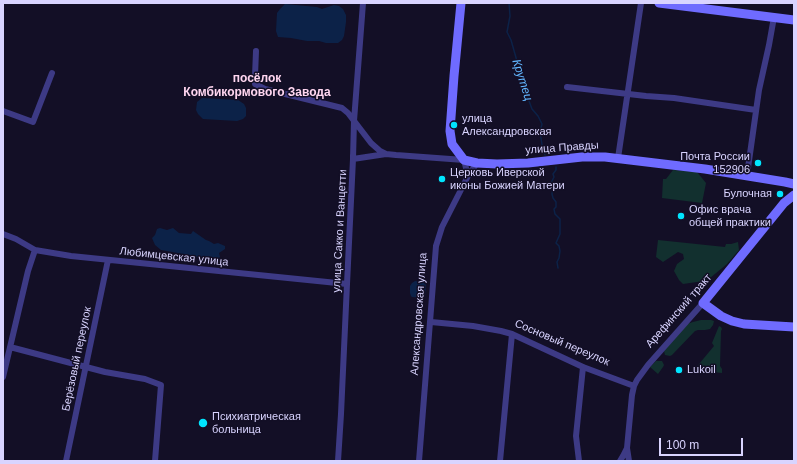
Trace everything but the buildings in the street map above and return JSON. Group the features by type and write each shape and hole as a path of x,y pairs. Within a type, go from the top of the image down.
{"street":[{"path":"354,121 363,3"},
{"path":"461,3 450,131 452,144 464,160 468,176"},
{"path":"618,158 642,3"},
{"path":"659,3 794,20"},
{"path":"747,175 759,90 774,17"},
{"path":"256,52 255,84 265,89 342,108 348,113 372,143 380,151 386,154"},
{"path":"3,110 33,122 52,73"},
{"path":"567,87 674,98 756,110"},
{"name":"улица Сакко и Ванцетти","path":"338,461 354,121"},
{"name":"улица Правды","path":"353,159 386,154 464,160 477,163 528,162 593,157 618,158 705,168 791,183"},
{"name":"Александровская улица","path":"419,461 436,246 442,227 468,176 477,163"},
{"path":"784,203 787,195 787,187 791,183"},
{"name":"Арефинский тракт","path":"620,461 626,448 634,386 640,376 703,303 784,203 794,195"},
{"name":"Любимцевская улица","path":"3,234 35,250 71,256 347,284"},
{"path":"3,377 28,271 35,250"},
{"name":"Берёзовый переулок","path":"66,461 108,260"},
{"path":"703,303 732,321 744,324 794,327"},
{"name":"Сосновый переулок","path":"430,322 473,326 512,334 583,367 634,386"},
{"path":"500,461 512,334"},
{"path":"10,347 161,385 155,461"},
{"path":"579,461 576,436 583,367"},
{"path":"626,448 628,461"}],"green space":[{"path":"673,170 697,172 706,183 702,203 662,198 663,179 666,179"},
{"path":"658,240 725,247 726,244 738,242 739,250 727,264 710,278 704,281 683,284 674,271 677,264 684,259 683,254 678,252 663,262 656,257"},
{"path":"701,320 714,321 710,329 695,331 672,355 665,355 664,351 687,324"},
{"path":"719,326 722,329 720,366 722,373 694,370 714,346 712,343"},
{"path":"656,361 662,361 664,365 658,374 650,367"}],"water":[{"path":"285,4 317,7 322,9 334,5 339,6 343,9 346,15 344,36 342,40 338,43 326,43 278,37 276,31 277,13"},
{"path":"202,98 238,100 244,104 246,108 246,116 237,121 203,119 196,110 197,102"},
{"path":"160,228 167,230 173,228 179,233 191,234 193,231 214,244 218,243 225,246 225,249 219,253 220,257 215,261 205,261 195,256 161,250 155,245 152,238 157,229"},
{"path":"415,281 424,282 426,284 424,298 411,296 410,286"}],"waterway":[{"name":"Крутец","path":"509,3 510,16 507,32 511,40 532,109 542,124 540,132 545,155"},
{"path":"556,167 551,183 553,188 553,198 556,202 556,207 554,209 555,214 560,219 560,234 556,243 559,246 560,251 557,262 558,268"}],"place":[{"name":"улица Александровская","path":"454,125"},
{"name":"Почта России 152906","path":"758,163"},
{"name":"Церковь Иверской иконы Божией Матери","path":"442,179"},
{"name":"Булочная","path":"780,194"},
{"name":"Офис врача общей практики","path":"681,216"},
{"name":"Lukoil","path":"679,370"},
{"name":"Психиатрическая больница","path":"203,423"}],"district":[{"name":"посёлок Комбикормового Завода","path":"257,86"}]}
